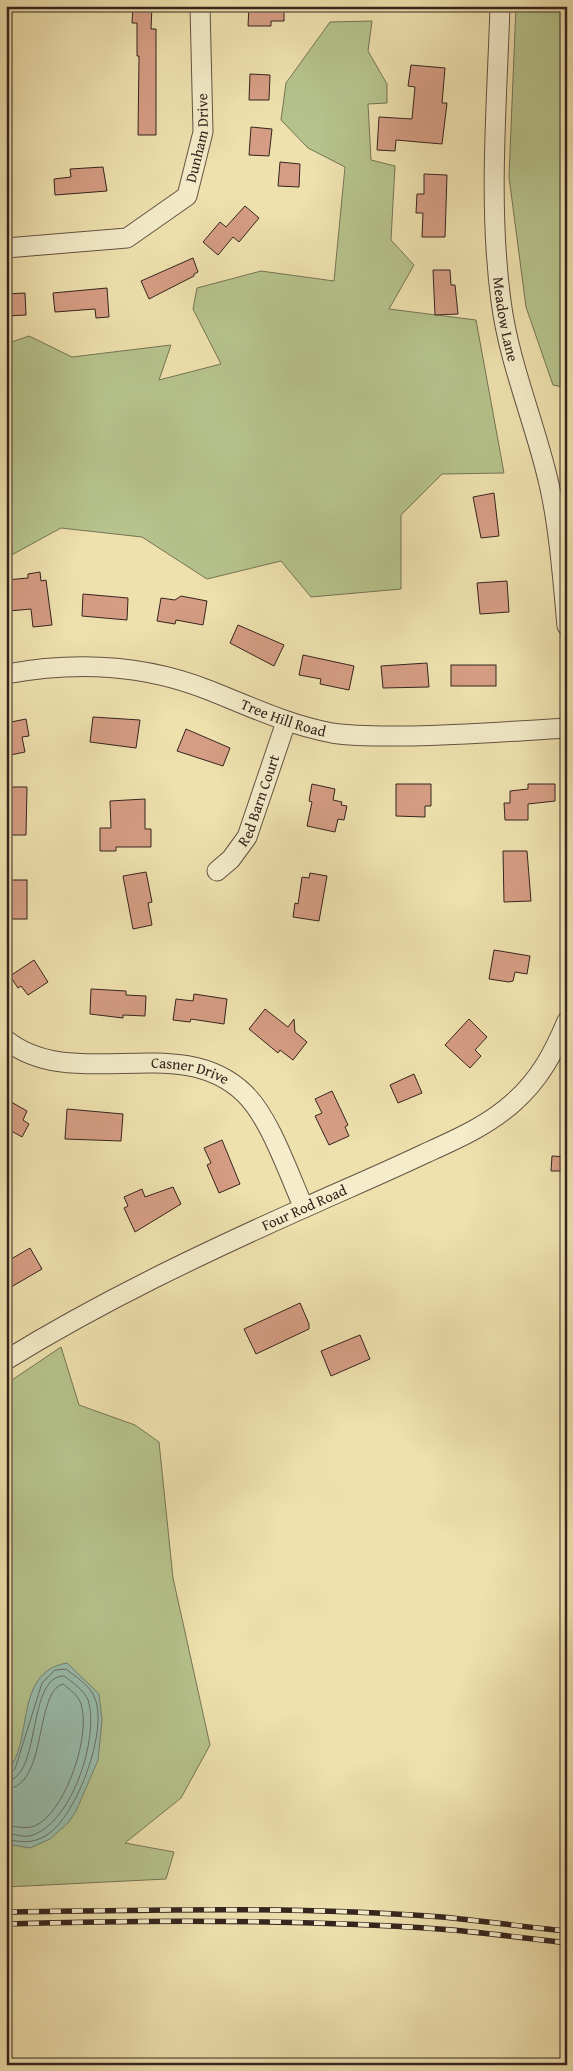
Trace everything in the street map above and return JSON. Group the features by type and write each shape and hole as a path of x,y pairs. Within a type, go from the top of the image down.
{"street":[{"name":"Dunham Drive","path":"6,248 127,238 187,196 203,132 200,6"},
{"name":"Meadow Lane","path":"500,6 495,195 496,257 501,302 509,346 549,484 567,626"},
{"name":"Tree Hill Road","path":"6,674 40,668 79,665 116,666 153,672 209,690 286,722 332,733 367,736 567,728"},
{"name":"Red Barn Court","path":"217,871 231,859 247,837 286,722"},
{"name":"Four Rod Road","path":"6,1360 86,1313 165,1272 414,1159 491,1120 514,1102 536,1080 553,1054 567,1021"},
{"name":"Casner Drive","path":"6,1040 38,1057 68,1063 174,1063 200,1069 224,1080 245,1093 262,1116 304,1208"}],"green space":[{"path":"516,6 567,6 567,388 553,385 526,307 509,177"},
{"path":"372,21 368,51 387,84 387,103 368,104 371,160 395,166 391,240 414,265 389,309 476,320 504,473 442,474 401,515 401,589 311,597 281,561 207,579 142,537 61,528 6,558 6,344 29,336 72,357 171,345 159,380 221,364 193,309 197,288 261,271 334,281 345,167 308,148 281,120 286,83 330,22"},
{"path":"61,1347 79,1405 135,1425 159,1442 173,1578 210,1745 181,1798 125,1843 174,1852 166,1879 6,1887 6,1384"}],"water":[{"path":"67,1663 99,1694 102,1720 98,1760 76,1811 68,1823 50,1839 30,1848 6,1844 6,1772 15,1760 31,1694 38,1680 50,1669"}],"building":[{"path":"133,6 152,6 151,29 156,29 156,135 138,135 139,56 137,56 137,23 132,23"},
{"path":"249,6 284,6 284,21 271,21 271,26 248,26"},
{"path":"411,65 445,68 442,103 447,103 442,144 396,140 395,151 377,150 379,117 412,119 415,87 408,86"},
{"path":"250,74 270,75 269,100 249,100"},
{"path":"251,127 272,129 269,156 249,155"},
{"path":"280,162 300,164 299,187 278,186"},
{"path":"103,167 107,191 55,195 54,179 71,177 70,169"},
{"path":"424,174 447,175 445,237 422,237 423,213 416,213 417,194 424,194"},
{"path":"245,206 259,218 239,242 233,237 218,255 203,242 220,222 226,227"},
{"path":"193,258 198,272 194,276 149,299 141,281"},
{"path":"433,270 450,270 451,285 455,285 458,314 435,315"},
{"path":"107,288 109,317 96,318 95,309 55,312 53,293"},
{"path":"25,293 26,315 6,316 6,294"},
{"path":"494,493 499,536 481,538 473,497"},
{"path":"40,572 41,581 46,580 52,625 33,627 31,609 9,611 6,580 28,578 28,574"},
{"path":"507,581 509,612 480,614 477,583"},
{"path":"83,594 128,598 127,620 82,616"},
{"path":"181,596 207,601 203,625 176,620 175,624 157,621 161,598 175,600"},
{"path":"238,625 284,645 274,666 230,643"},
{"path":"303,655 354,666 349,690 320,684 321,679 299,675"},
{"path":"427,663 429,687 383,688 381,666"},
{"path":"451,665 496,665 496,686 451,686"},
{"path":"93,717 140,720 136,748 90,742"},
{"path":"26,719 29,736 22,737 25,752 6,756 6,723"},
{"path":"186,729 230,748 223,766 177,751"},
{"path":"312,784 335,789 333,800 342,802 341,805 347,806 344,820 338,819 335,832 307,826 312,802 309,801"},
{"path":"396,784 431,784 431,806 425,806 425,817 396,816"},
{"path":"528,784 555,784 555,801 528,804 528,820 505,820 504,803 510,803 510,791 528,789"},
{"path":"8,787 27,787 26,835 6,835"},
{"path":"145,799 145,829 151,829 151,847 116,847 116,851 100,851 100,828 111,828 110,801"},
{"path":"503,851 527,851 531,901 504,902"},
{"path":"146,872 152,902 148,903 152,925 133,929 123,876"},
{"path":"310,873 327,876 319,921 293,917 295,903 298,904 302,877 309,878"},
{"path":"6,880 27,880 27,919 6,919"},
{"path":"494,950 530,956 527,974 515,972 513,981 509,982 489,979"},
{"path":"34,960 48,982 28,995 21,986 18,988 10,976"},
{"path":"91,989 126,991 126,995 146,996 145,1016 123,1015 123,1018 90,1014"},
{"path":"194,994 227,999 224,1024 191,1019 190,1022 173,1020 176,999 193,1001"},
{"path":"265,1009 288,1027 294,1019 295,1032 307,1042 293,1060 280,1050 278,1053 249,1029"},
{"path":"469,1019 487,1037 475,1050 481,1056 470,1068 445,1045"},
{"path":"414,1074 422,1093 398,1103 390,1085"},
{"path":"332,1091 348,1125 345,1127 349,1136 329,1145 315,1116 322,1113 315,1099"},
{"path":"6,1099 27,1111 23,1120 29,1124 22,1137 6,1128"},
{"path":"67,1109 123,1114 121,1141 65,1139"},
{"path":"222,1140 240,1184 219,1193 207,1165 211,1163 204,1148"},
{"path":"552,1156 567,1157 567,1171 551,1171"},
{"path":"173,1187 181,1204 135,1232 124,1208 128,1206 124,1197 142,1189 145,1197"},
{"path":"30,1248 42,1269 6,1290 6,1262"},
{"path":"300,1303 309,1324 309,1329 256,1354 244,1329"},
{"path":"360,1335 370,1359 331,1376 321,1351"}],"railway":[{"path":"6,1912 115,1910 334,1911 442,1917 567,1931"},
{"path":"6,1924 168,1921 331,1923 455,1930 567,1943"}]}
